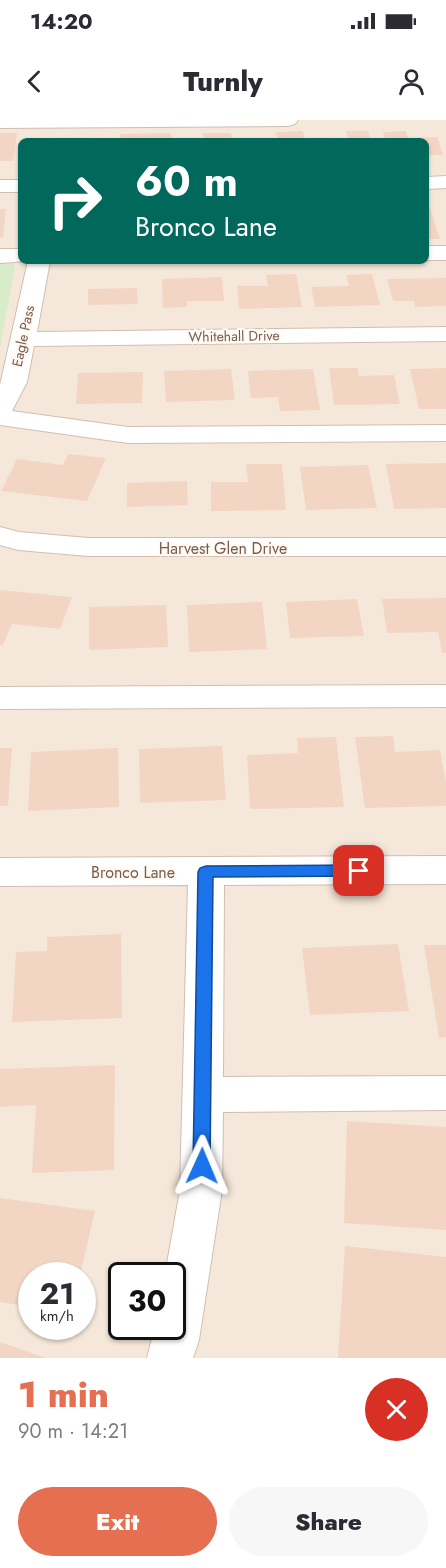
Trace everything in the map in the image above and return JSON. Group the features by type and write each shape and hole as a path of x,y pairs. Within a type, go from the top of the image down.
{"street":[{"path":"0,122 288,120"},
{"path":"75,138 78,121"},
{"path":"429,183 446,182"},
{"path":"0,186 18,186"},
{"path":"429,254 446,253"},
{"path":"0,256 18,256"},
{"name":"Eagle Pass","path":"0,409 14,382 38,264"},
{"name":"Whitehall Drive","path":"23,339 446,334"},
{"path":"0,417 128,435 446,433"},
{"name":"Harvest Glen Drive","path":"0,536 18,542 88,548 446,547"},
{"path":"0,698 446,696"},
{"name":"Bronco Lane","path":"0,872 446,870"},
{"path":"171,1358 201,1190 206,872"},
{"path":"202,1095 446,1093"}],"shaded area":[{"path":"0,120 446,120 446,1358 0,1358"}],"green space":[{"path":"0,260 16,260 0,349"}],"building":[{"path":"303,131 304,138 277,138 276,132"},
{"path":"346,131 368,131 370,138 348,138"},
{"path":"406,131 408,138 384,138 383,132"},
{"path":"0,133 17,133 13,161 0,161"},
{"path":"171,133 172,138 120,138 120,134"},
{"path":"203,133 231,133 232,138 204,138"},
{"path":"437,137 443,155 429,155 429,138 408,138"},
{"path":"429,208 430,208 440,239 429,239"},
{"path":"0,209 6,209 3,237 0,237"},
{"path":"296,274 302,307 239,309 237,286 268,286 266,275"},
{"path":"372,274 380,305 315,307 311,287 349,286 346,275"},
{"path":"222,277 224,301 187,301 187,307 163,308 162,279"},
{"path":"446,278 446,306 415,307 414,301 393,301 387,279"},
{"path":"137,288 138,304 88,305 88,289"},
{"path":"329,368 358,368 359,376 394,375 400,404 334,405"},
{"path":"446,368 446,409 419,409 410,369"},
{"path":"231,369 235,400 166,402 164,371"},
{"path":"313,369 320,410 280,411 278,397 251,398 248,371"},
{"path":"143,372 142,403 76,404 78,373"},
{"path":"68,454 106,458 87,501 1,491 17,459 63,465"},
{"path":"446,463 446,508 394,509 386,464"},
{"path":"246,464 282,464 286,510 211,511 211,482 248,482"},
{"path":"368,465 377,508 306,510 300,467"},
{"path":"187,481 188,505 127,507 127,483"},
{"path":"0,590 72,597 60,629 12,624 3,645 0,645"},
{"path":"446,598 446,653 442,653 438,632 387,633 382,599"},
{"path":"357,599 364,636 290,638 286,602"},
{"path":"262,602 267,649 189,652 187,605"},
{"path":"166,605 168,647 89,650 89,607"},
{"path":"393,736 395,752 440,750 446,782 446,806 365,808 355,737"},
{"path":"336,737 344,807 250,809 247,755 298,753 297,738"},
{"path":"222,746 226,800 140,803 139,749"},
{"path":"0,748 12,748 8,806 0,806"},
{"path":"118,748 119,807 28,811 31,752"},
{"path":"121,934 122,1018 12,1022 16,952 47,951 47,937"},
{"path":"398,944 409,1011 310,1015 302,948"},
{"path":"424,945 446,945 446,1037 439,1038"},
{"path":"115,1065 114,1170 32,1173 36,1105 0,1107 0,1069"},
{"path":"347,1121 446,1127 446,1230 344,1223"},
{"path":"0,1198 95,1211 83,1262 18,1262 18,1305 0,1302"},
{"path":"345,1246 446,1257 446,1358 338,1358"},
{"path":"0,1342 46,1358 0,1358"}],"route":[{"path":"202,1166 206,872 359,871"}]}
